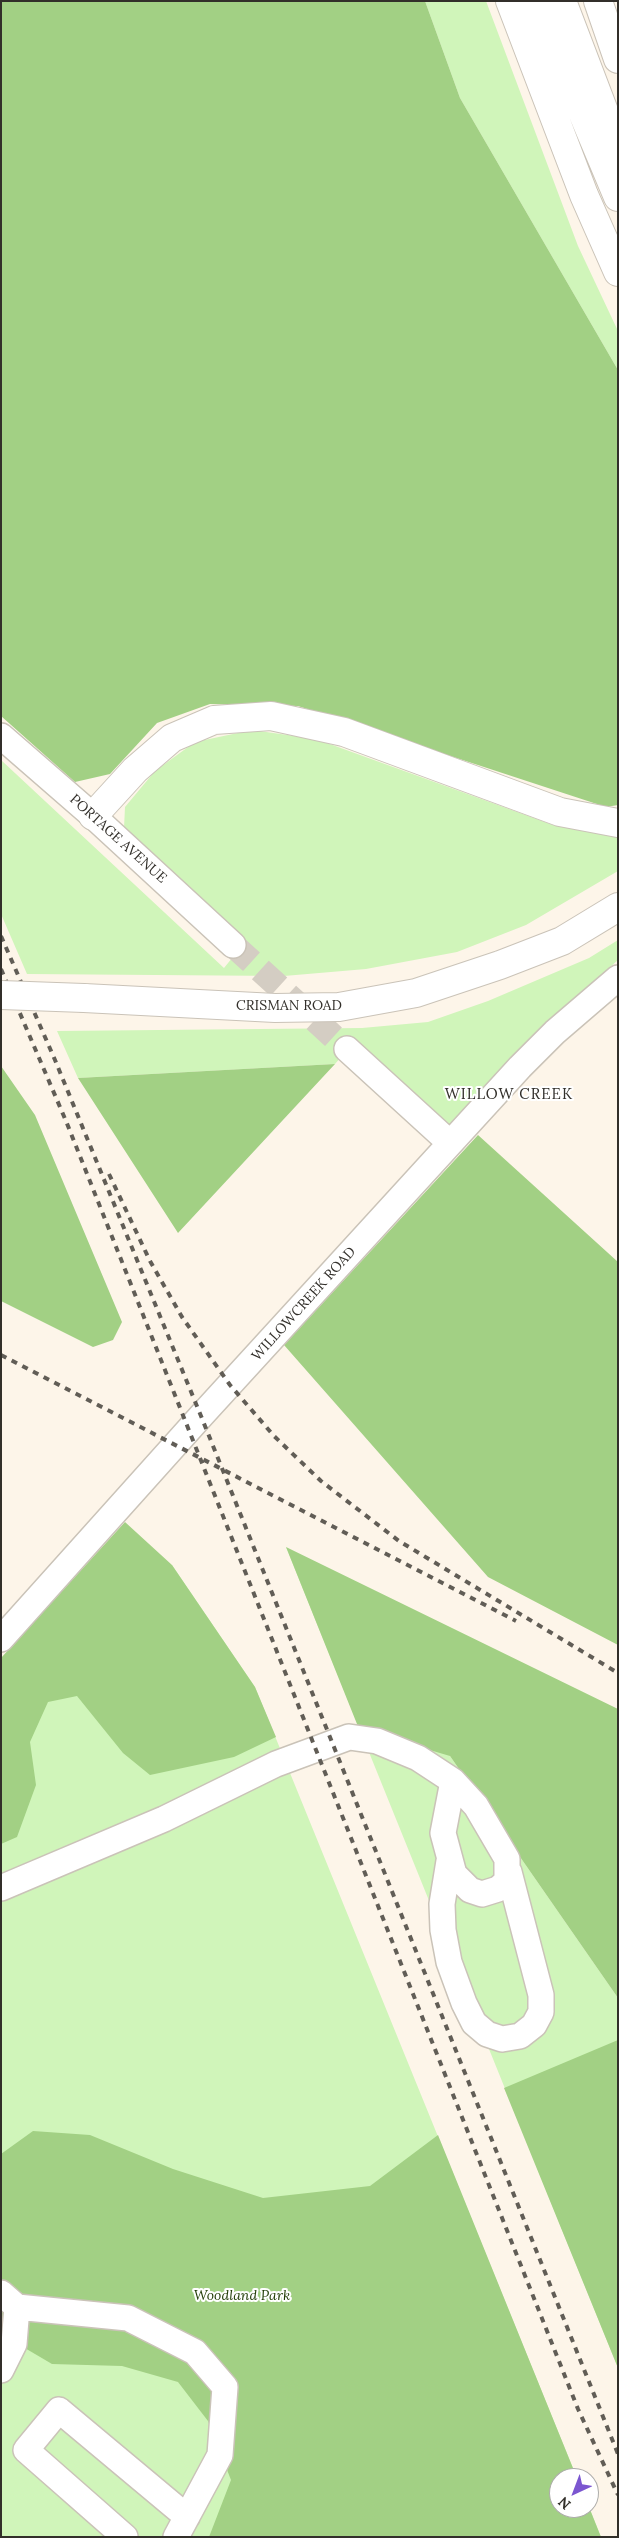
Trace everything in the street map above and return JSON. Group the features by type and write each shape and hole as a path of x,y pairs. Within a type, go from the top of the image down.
{"main road":[{"path":"510,1 584,195 618,272"},
{"path":"539,1 568,78 618,197"},
{"path":"562,1 618,148"},
{"path":"598,1 618,59"},
{"path":"93,816 135,770 172,738 214,720 271,716 344,732 560,812 618,823"},
{"name":"CRISMAN ROAD","path":"1,995 276,1008 338,1007 416,993 500,965 562,941 618,907"}],"street":[{"name":"PORTAGE AVENUE","path":"1,736 93,816 234,945"},
{"name":"WILLOWCREEK ROAD","path":"2,1637 450,1143 555,1032 618,978"},
{"path":"347,1049 450,1143"},
{"path":"1,1888 164,1819 276,1764 349,1737 377,1740 418,1758 453,1782 476,1806 507,1859 541,1995 541,2012 534,2025 520,2036 502,2038 487,2034 474,2023 464,2003 449,1962 443,1930 442,1904 449,1862"},
{"path":"453,1782 443,1833 449,1862 454,1874 470,1890 482,1894 498,1889 507,1881 509,1872"},
{"path":"1,2370 14,2344 9,2300 128,2318 195,2352 225,2387 220,2456 181,2527 59,2410 26,2450 125,2537"}],"green space":[{"path":"1,1 425,1 460,98 618,370 618,805 606,807 298,706 210,704 157,723 110,774 75,782 1,716"},
{"path":"425,1 486,1 578,246 618,331 618,370 460,98"},
{"path":"252,730 316,739 553,825 618,836 618,871 526,925 457,952 366,969 284,976 27,974 1,914 1,760 224,968 245,942 124,828 125,807 155,771 195,742"},
{"path":"618,940 618,960 527,1042 451,1126 355,1041 335,1064 78,1078 57,1031 362,1028 428,1022 488,1001 589,958"},
{"path":"335,1064 178,1233 78,1078"},
{"path":"1,1066 35,1115 122,1322 113,1340 93,1347 1,1301"},
{"path":"478,1135 618,1262 618,1645 488,1577 284,1345"},
{"path":"125,1522 172,1565 255,1687 276,1737 234,1757 150,1775 123,1753 77,1696 48,1702 30,1742 36,1785 17,1837 1,1844 1,1658"},
{"path":"286,1547 450,1756 618,1998 618,2368"},
{"path":"286,1547 618,1709 618,1998 450,1756 359,1729"},
{"name":"Woodland Park","path":"172,1565 255,1687 573,2468 549,2468 549,2518 593,2518 601,2537 1,2537 1,1661"},
{"path":"618,2040 618,2368 504,2088"},
{"path":"33,2131 90,2135 173,2169 263,2198 370,2186 438,2135 573,2468 549,2468 549,2518 593,2518 601,2537 209,2537 231,2480 208,2421 178,2382 122,2366 52,2364 1,2334 1,2154"}],"tunnel":[{"path":"233,945 347,1049"}],"railway":[{"path":"1,936 55,1060 201,1416 618,2454"},
{"path":"1,969 66,1121 578,2409 618,2495"},
{"path":"109,1174 150,1261 182,1317 230,1385 274,1436 321,1481 399,1541 618,1673"},
{"path":"1,1355 516,1621"}],"district":[{"name":"WILLOW CREEK","path":"509,1095"}]}
